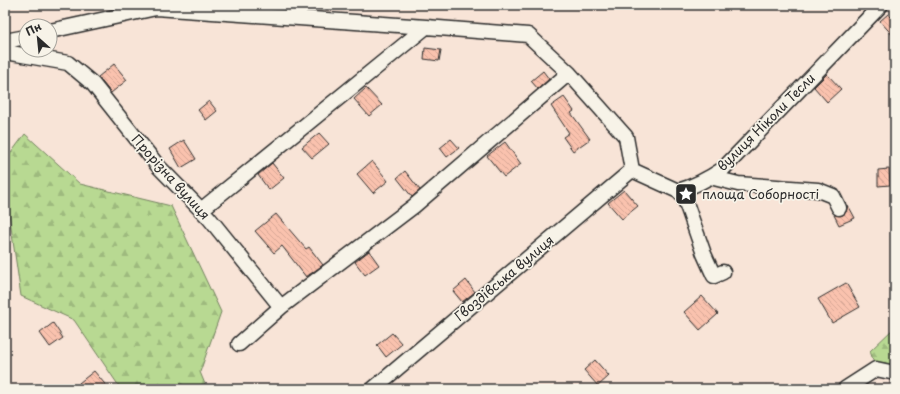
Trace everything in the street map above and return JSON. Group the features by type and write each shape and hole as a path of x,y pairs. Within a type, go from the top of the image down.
{"street":[{"name":"вулиця Ніколи Тесли","path":"678,191 698,185 723,169 881,5"},
{"path":"58,29 156,8 528,35 569,73 626,137 631,168 678,191 684,197 704,254 718,273"},
{"path":"201,210 426,27"},
{"path":"5,41 18,39"},
{"name":"Прорізна вулиця","path":"5,52 68,63 93,84 158,166 201,210 281,307"},
{"path":"239,344 281,307 414,206 569,73"},
{"name":"Гвоздівська вулиця","path":"373,389 631,168"},
{"path":"710,177 738,184 818,190 833,196 839,208"},
{"path":"844,389 876,369 895,373"}],"green space":[{"path":"25,134 80,184 171,206 221,312 200,372 207,389 121,389 74,320 21,296 5,186 5,161"},
{"path":"895,327 895,373 876,369 870,351"}],"building":[{"path":"895,12 895,38 880,21 888,14 890,17"},
{"path":"425,48 441,50 439,61 424,59"},
{"path":"114,64 127,80 111,93 98,77"},
{"path":"543,71 549,79 538,89 531,81"},
{"path":"827,74 841,89 827,102 814,87"},
{"path":"366,88 382,105 369,116 354,99"},
{"path":"564,97 574,111 571,113 590,139 573,151 563,137 569,133 551,106"},
{"path":"209,101 217,111 206,120 198,110"},
{"path":"319,133 329,144 312,158 302,147"},
{"path":"451,139 459,148 447,157 440,148"},
{"path":"184,140 196,159 181,168 170,149"},
{"path":"505,142 521,164 504,177 487,156"},
{"path":"372,161 388,181 373,193 357,174"},
{"path":"272,163 284,178 269,190 258,175"},
{"path":"889,169 890,185 878,186 878,170"},
{"path":"405,171 420,190 412,197 397,178"},
{"path":"624,190 638,206 622,219 608,203"},
{"path":"848,205 855,218 839,225 834,215 843,215 846,212"},
{"path":"276,214 306,249 309,247 323,265 306,277 282,246 274,253 255,231"},
{"path":"369,251 379,265 365,275 355,262"},
{"path":"466,280 475,292 462,302 453,291"},
{"path":"846,283 860,307 832,323 818,299"},
{"path":"702,296 718,314 700,330 684,312"},
{"path":"53,323 63,338 50,347 40,333"},
{"path":"392,333 402,344 386,357 377,345"},
{"path":"595,360 609,376 598,386 584,370"},
{"path":"94,371 109,389 84,389 79,383"}],"place":[{"name":"площа Соборності","path":"686,194"}]}
